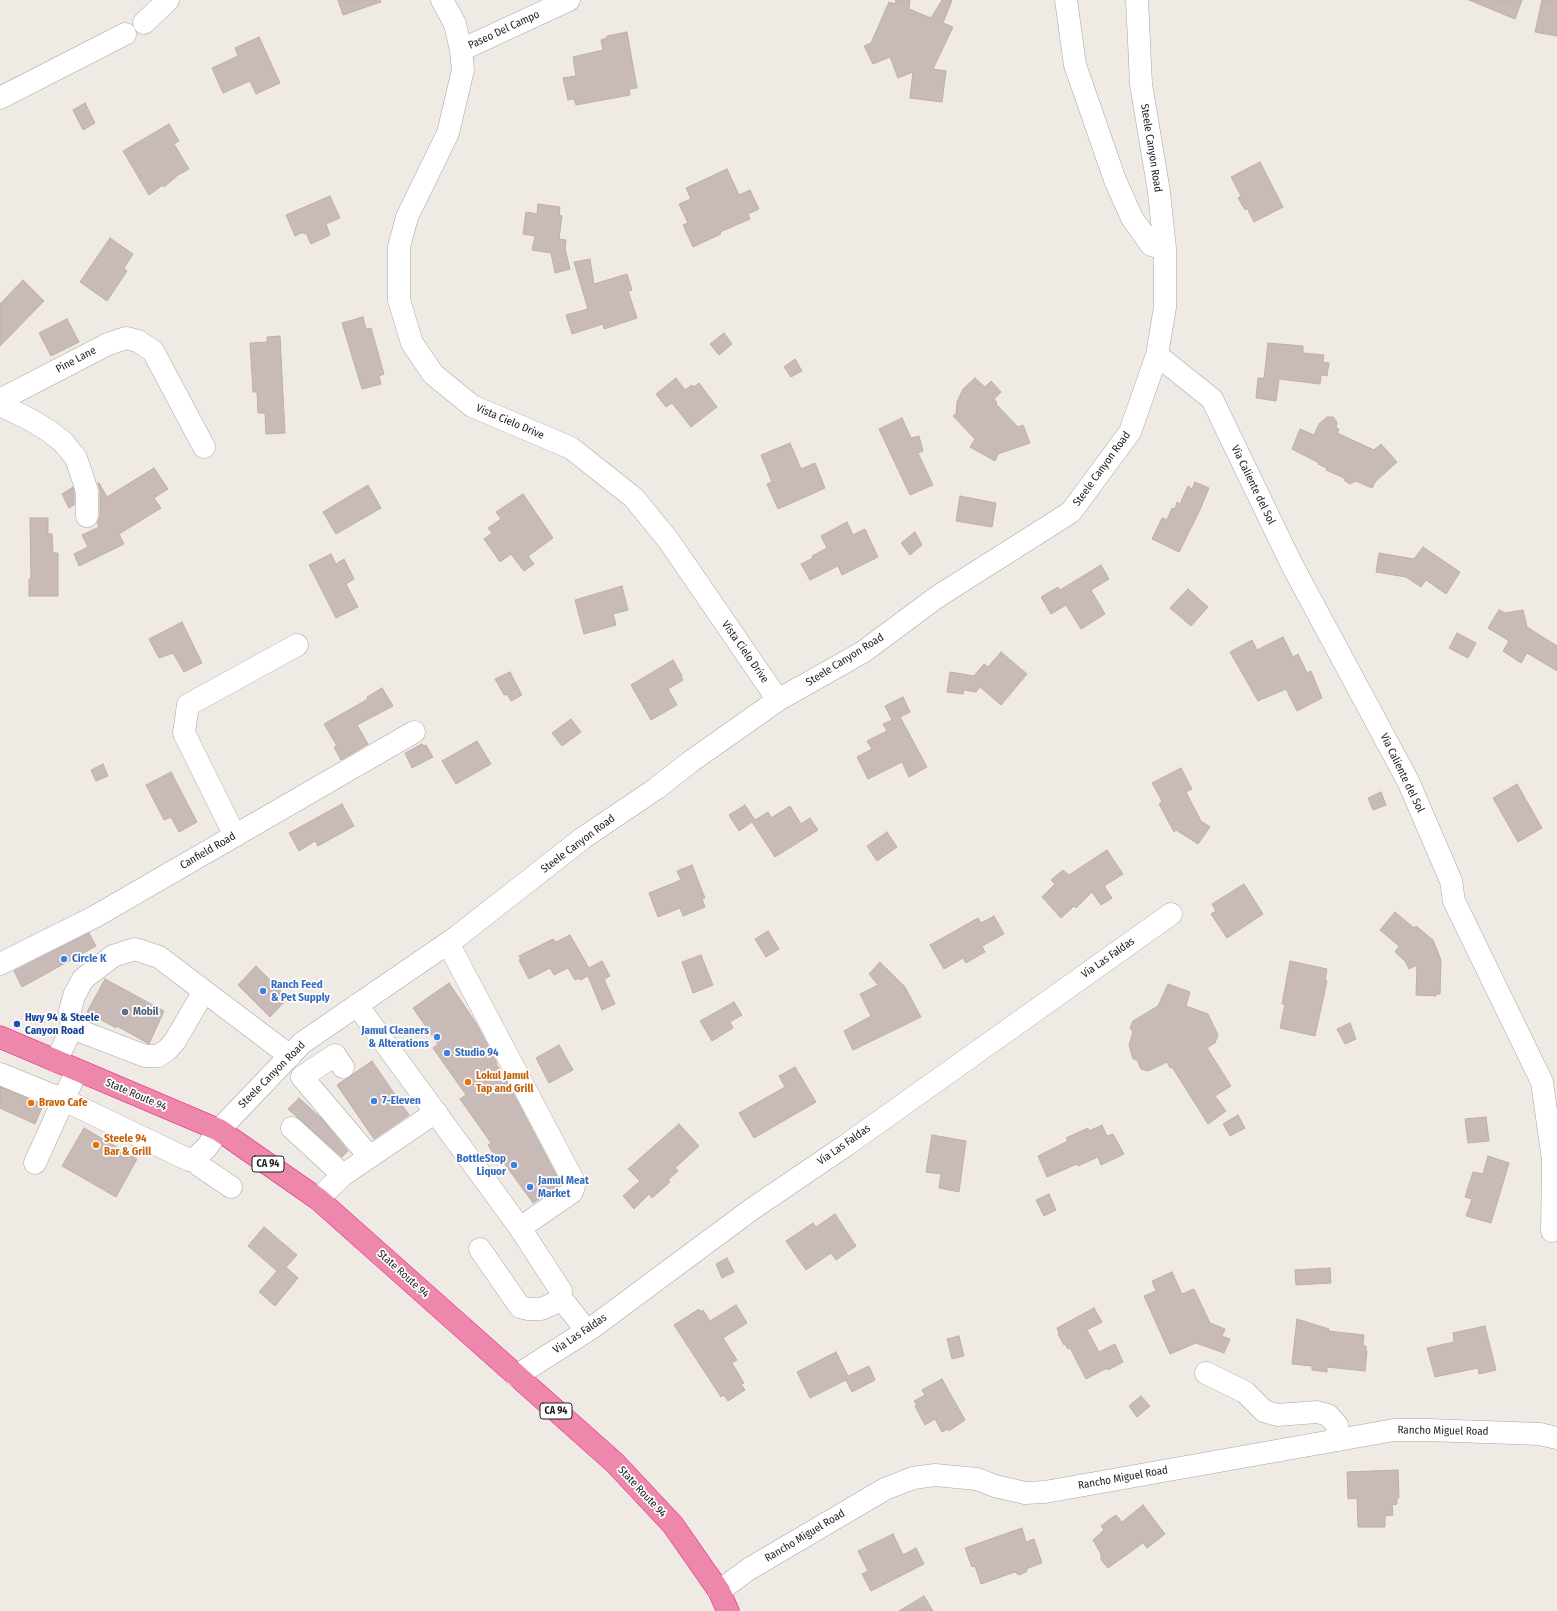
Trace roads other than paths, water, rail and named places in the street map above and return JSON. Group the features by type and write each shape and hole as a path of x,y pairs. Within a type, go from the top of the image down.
{"highway":[{"name":"State Route 94","path":"0,1037 219,1130 318,1199 620,1468 673,1525 719,1591 728,1611"}],"street":[{"path":"144,23 168,0"},
{"name":"Vista Cielo Drive","path":"442,0 455,24 461,50 463,70 448,133 407,217 398,247 399,300 412,343 433,374 472,406 571,448 634,498 669,541 778,700"},
{"name":"Paseo Del Campo","path":"461,50 569,0"},
{"path":"1066,0 1075,65 1116,180 1132,218 1150,245 1165,249"},
{"name":"Steele Canyon Road","path":"198,1156 207,1147 219,1130 302,1043 448,943 583,838 657,788 778,700 863,652 937,597 1071,512 1130,432 1157,355 1165,307 1165,249 1159,192 1141,84 1137,0"},
{"path":"0,98 125,34"},
{"name":"Pine Lane","path":"0,400 108,344 126,338 138,341 153,351 204,447"},
{"name":"Via Caliente del Sol","path":"1157,355 1212,399 1292,565 1408,781 1451,881 1454,901 1542,1082 1553,1160 1552,1231"},
{"path":"0,405 29,419 64,442 76,458 87,491 87,516"},
{"path":"235,836 184,733 188,705 297,645"},
{"name":"Canfield Road","path":"0,964 96,916 414,732"},
{"name":"Via Las Faldas","path":"516,1376 587,1331 752,1209 845,1146 1171,914"},
{"path":"448,943 573,1180 574,1186 572,1192 520,1228"},
{"path":"56,1061 72,1028 70,1011 74,996 82,979 113,956 135,949 160,957 290,1056"},
{"path":"72,1028 145,1056 158,1056 175,1042 204,991"},
{"path":"357,1005 520,1228 561,1291 560,1297 555,1303 541,1309 528,1309 520,1307 480,1249"},
{"path":"343,1067 335,1055 302,1077 369,1156"},
{"path":"34,1164 77,1070"},
{"path":"0,1074 64,1100 188,1160 198,1156 200,1166 231,1187"},
{"path":"318,1199 342,1175 436,1112"},
{"path":"292,1128 342,1175"},
{"path":"560,1297 587,1331"},
{"path":"1206,1373 1245,1392 1264,1411 1277,1415 1317,1412 1328,1415 1337,1425 1338,1440"},
{"name":"Rancho Miguel Road","path":"719,1591 749,1569 885,1489 913,1478 935,1475 977,1479 995,1486 1025,1493 1045,1492 1394,1430 1540,1434 1557,1438"}],"place":[{"name":"Circle K","path":"64,959"},
{"name":"Ranch Feed & Pet Supply","path":"263,991"},
{"name":"Mobil","path":"125,1012"},
{"name":"Hwy 94 & Steele Canyon Road","path":"17,1024"},
{"name":"Jamul Cleaners & Alterations","path":"437,1037"},
{"name":"Studio 94","path":"447,1053"},
{"name":"Lokul Jamul Tap and Grill","path":"468,1082"},
{"name":"7-Eleven","path":"374,1101"},
{"name":"Bravo Cafe","path":"31,1103"},
{"name":"Steele 94 Bar & Grill","path":"96,1145"},
{"name":"BottleStop Liquor","path":"514,1165"},
{"name":"Jamul Meat Market","path":"530,1187"}]}
